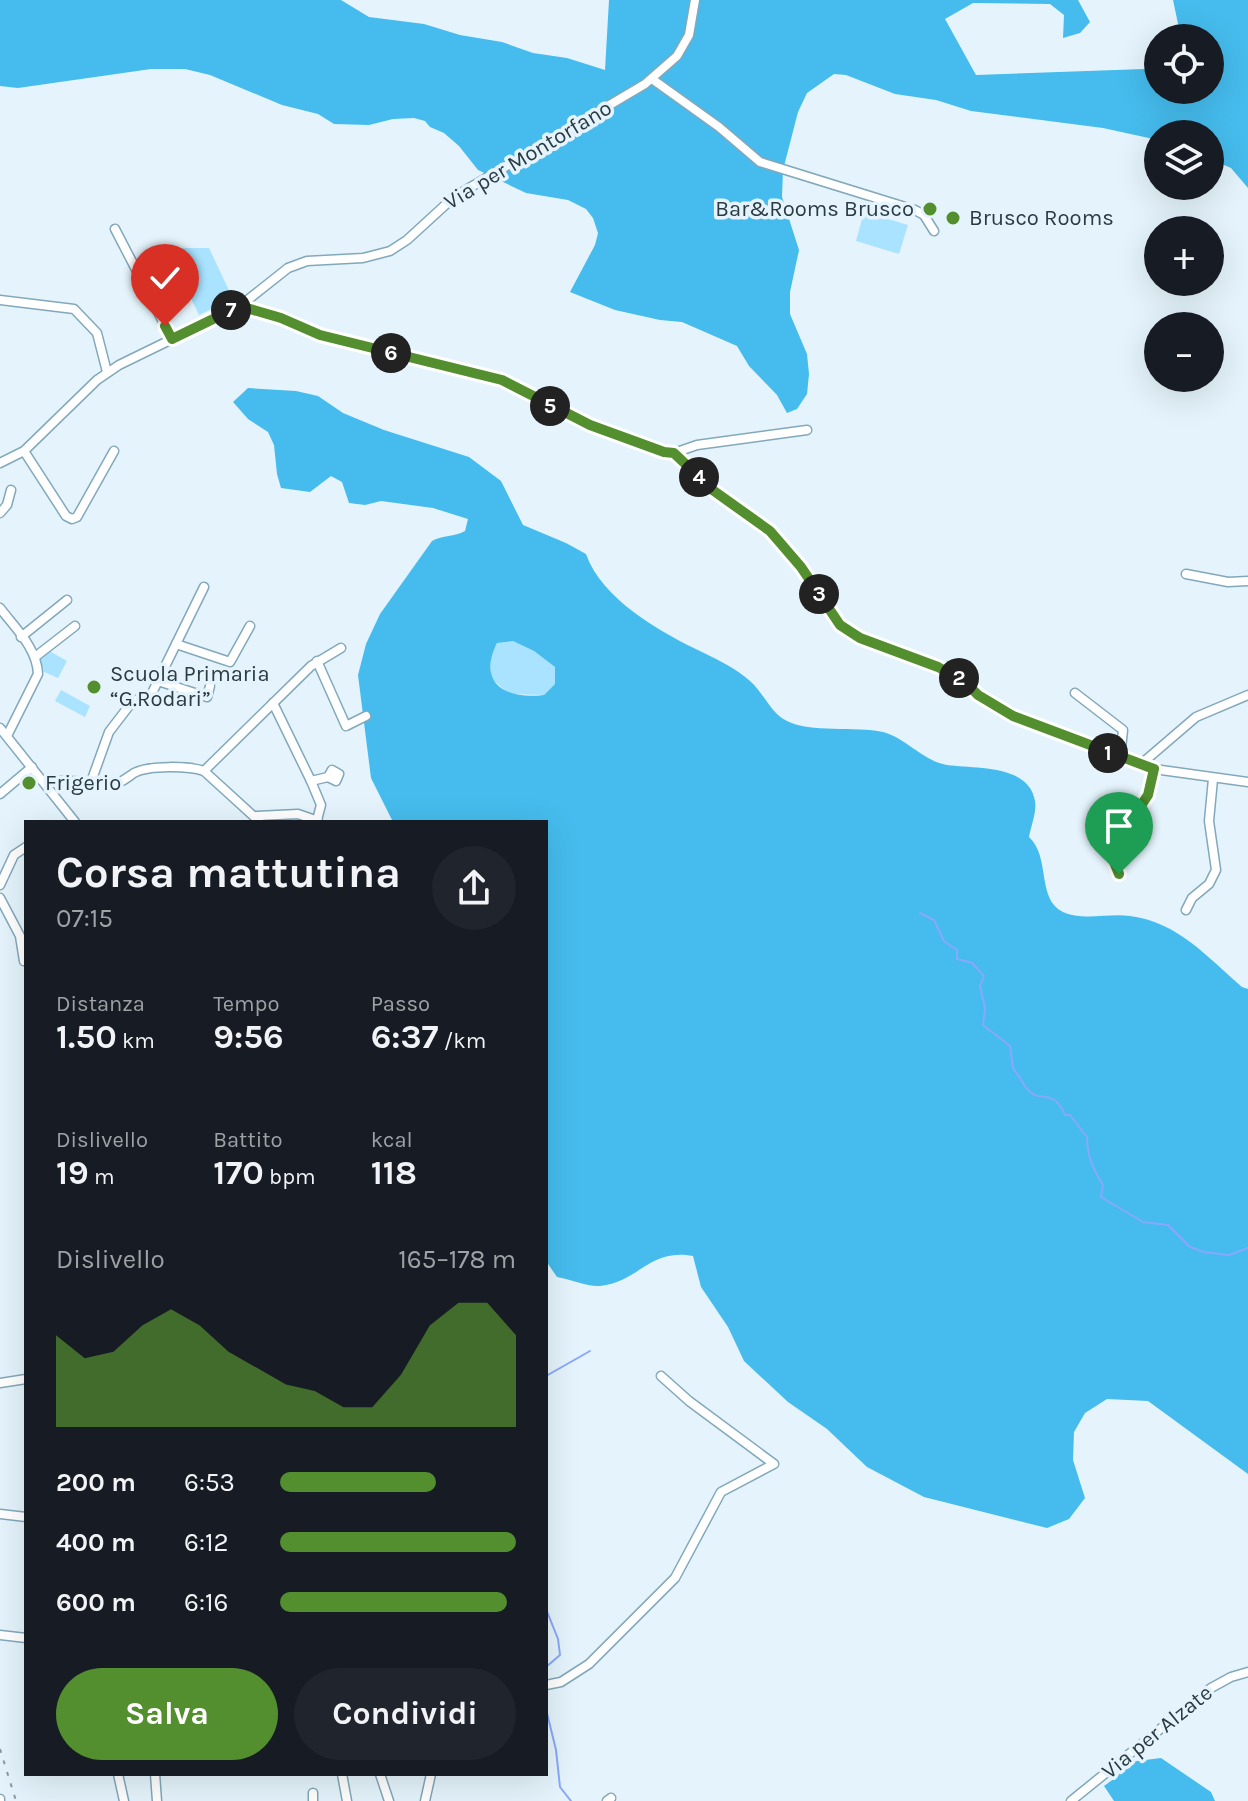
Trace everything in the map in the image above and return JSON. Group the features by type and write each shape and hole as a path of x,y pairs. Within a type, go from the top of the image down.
{"street":[{"name":"Via per Montorfano","path":"0,463 24,451 107,372 240,306 288,268 307,261 363,258 390,251 407,240 454,197 652,79 677,56 689,35 695,0"},
{"path":"652,79 719,127 760,162 915,210 924,215 934,231"},
{"path":"115,229 172,339"},
{"path":"0,300 74,309 97,333 107,372"},
{"path":"240,306 281,318 320,335 502,380 590,425 664,452 674,453 697,445 807,430"},
{"path":"24,451 66,516 72,519 77,517 114,451"},
{"path":"674,453 714,491 770,531 801,567 840,625 860,638 938,667 1013,716 1120,758 1154,769 1248,782"},
{"path":"0,513 7,505 11,490"},
{"path":"1186,574 1228,582 1248,581"},
{"path":"91,782 109,732 132,702 152,693 204,587"},
{"path":"21,637 67,600"},
{"path":"0,608 35,657 38,674 7,736"},
{"path":"35,657 75,626"},
{"path":"176,644 230,662 250,626"},
{"path":"204,771 317,661 341,648"},
{"path":"317,661 346,726 366,716"},
{"path":"158,681 207,697 210,686"},
{"path":"1075,693 1123,730 1120,758"},
{"path":"1140,765 1196,717 1248,695"},
{"path":"273,703 321,805 318,820"},
{"path":"0,728 43,780 70,820"},
{"path":"0,794 32,767"},
{"path":"43,780 118,783 133,774 151,769 194,768 204,771 258,819 298,814 315,820"},
{"path":"1119,874 1110,852 1148,795 1154,769"},
{"path":"311,781 328,777"},
{"path":"1186,910 1192,898 1209,884 1216,870 1209,821 1213,779"},
{"path":"0,885 14,855 24,848"},
{"path":"0,898 20,936 24,961"},
{"path":"548,1685 561,1682 589,1664 675,1578 721,1492 774,1464 689,1401 661,1376"},
{"path":"0,1383 24,1379"},
{"path":"0,1514 24,1517"},
{"path":"0,1635 24,1638"},
{"name":"Via per Alzate","path":"1071,1801 1211,1688 1248,1672"},
{"path":"118,1776 124,1801"},
{"path":"155,1776 157,1801"},
{"path":"342,1776 347,1801"},
{"path":"381,1776 389,1801"},
{"path":"425,1801 431,1776"}],"shaded area":[{"path":"0,0 341,0 369,17 424,24 605,70 609,0 1078,0 1090,22 1080,33 1063,38 1064,15 1050,4 973,3 945,19 976,75 1144,69 1144,104 1224,104 1224,24 1178,24 1173,0 1248,0 1248,188 1231,168 1224,165 1224,120 1144,120 1144,137 1103,128 971,111 936,100 895,94 846,75 834,74 807,93 798,112 783,170 782,197 799,250 790,292 790,314 807,354 809,374 807,394 797,409 787,413 777,395 749,366 737,346 682,322 615,310 570,292 595,245 598,233 586,209 568,200 526,193 478,170 459,146 425,121 414,118 369,125 334,124 318,114 282,105 210,75 185,69 151,69 18,88 0,86"},
{"path":"864,212 908,225 899,254 856,241"},
{"path":"167,248 209,248 233,299 199,315"},
{"path":"248,388 296,391 318,396 343,413 384,430 469,457 501,481 523,525 586,554 594,571 619,600 652,625 740,673 787,721 808,727 883,732 938,763 986,768 1023,780 1031,789 1035,801 1029,837 1040,855 1046,888 1055,906 1071,915 1130,916 1163,925 1191,942 1248,989 1248,1474 1148,1401 1107,1399 1085,1413 1074,1432 1073,1460 1085,1498 1069,1519 1047,1528 924,1497 867,1467 827,1429 788,1402 744,1361 728,1327 701,1287 693,1256 665,1257 625,1278 600,1286 557,1277 548,1264 548,820 392,820 371,778 358,675 366,644 380,614 432,541 465,531 468,519 433,508 381,501 365,505 349,503 342,482 331,476 310,492 281,488 274,445 268,432 248,419 233,402","holes":["513,641 534,651 555,667 555,684 544,695 530,696 517,695 498,686 490,669 497,643"]},
{"path":"513,641 534,651 555,667 556,684 544,695 509,694 491,678 490,657 497,643"},
{"path":"46,649 67,661 58,678 42,671 40,674 35,657"},
{"path":"61,690 90,706 85,717 55,701"},
{"path":"1161,1758 1211,1792 1215,1801 1114,1801 1104,1786 1119,1775 1118,1772 1129,1762"}],"waterway":[{"path":"920,913 934,920 944,941 957,950 957,959 972,963 984,976 980,986 985,1008 983,1025 1010,1046 1013,1069 1026,1088 1033,1094 1056,1101 1087,1137 1091,1162 1103,1185 1101,1197 1143,1222 1168,1225 1190,1247 1204,1252 1229,1255 1248,1248"},
{"path":"548,1375 590,1351"},
{"path":"548,1614 558,1639 560,1655 548,1665"},
{"path":"548,1717 560,1787 571,1801"}],"railway":[{"path":"0,1749 16,1801"}],"place":[{"name":"Bar&Rooms Brusco","path":"930,209"},
{"name":"Brusco Rooms","path":"953,218"},
{"name":"Scuola Primaria “G.Rodari”","path":"94,687"},
{"name":"Frigerio","path":"29,783"}],"route":[{"path":"165,326 172,339 240,306 281,318 320,335 502,380 590,425 674,453 714,491 770,531 801,567 840,625 860,638 938,667 1013,716 1154,769 1148,795 1110,852 1119,874"}]}
